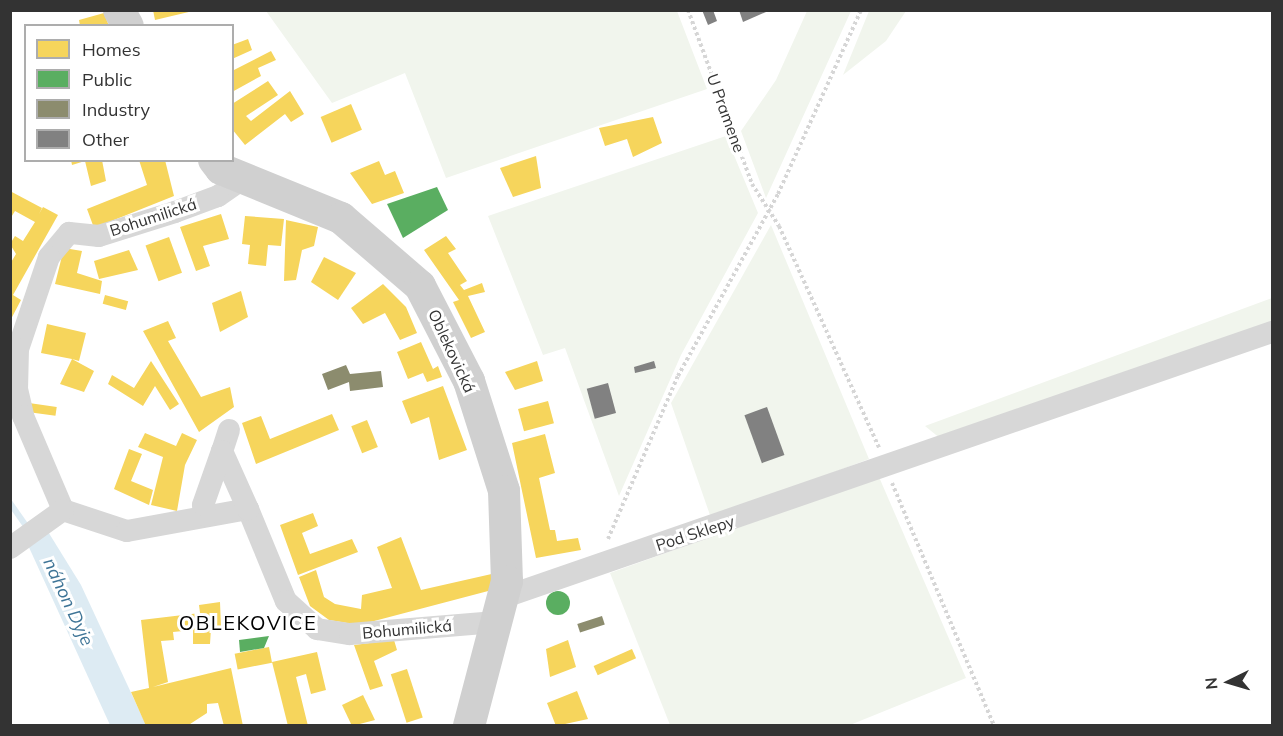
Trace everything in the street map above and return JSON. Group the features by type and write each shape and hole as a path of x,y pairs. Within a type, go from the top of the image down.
{"street":[{"path":"119,10 127,24"},
{"name":"Oblekovická","path":"217,162 244,178 341,218 420,286 469,381 504,490 507,581 469,726"},
{"name":"Bohumilická","path":"56,516 23,416 17,389 18,349 49,257 69,233 99,236 175,212 218,195 244,178"},
{"name":"Pod Sklepy","path":"499,610 594,565 886,467 1272,332"},
{"name":"Bohumilická","path":"206,516 203,505 226,440 248,508 286,601 317,629 350,634 499,610"},
{"path":"17,544 56,516 127,531 248,508"}],"path":[{"name":"U Pramene","path":"688,10 767,215 779,226 886,467 994,726"},
{"path":"594,565 625,506 678,376 767,215 861,10"}],"shaded area":[{"path":"266,11 677,11 707,89 446,178 405,73 332,103"},
{"path":"807,11 851,11 766,198 741,131 776,80"},
{"path":"869,11 906,11 886,41 843,75"},
{"path":"726,136 758,213 681,355 619,496 565,348 543,355 488,216"},
{"path":"771,225 869,459 711,518 671,403"},
{"path":"1272,298 1272,322 941,439 925,426"},
{"path":"879,477 966,678 850,725 670,725 610,573"}],"water":[{"path":"47,530 81,585 146,725 110,725 27,543"}],"building: Homes":[{"path":"153,10 192,10 193,11 155,20"},
{"path":"104,13 108,24 80,24 79,20"},
{"path":"248,39 252,50 234,58 234,44"},
{"path":"271,51 276,60 258,68 261,76 234,91 234,70"},
{"path":"268,81 278,95 246,116 251,121 290,91 304,114 291,122 285,114 245,145 234,131 234,103"},
{"path":"351,104 362,130 332,143 321,117"},
{"path":"653,117 662,143 633,157 627,139 605,146 599,128"},
{"path":"536,156 541,188 513,197 500,168"},
{"path":"379,161 385,175 395,171 404,193 372,204 350,173"},
{"path":"85,162 102,162 106,181 91,186"},
{"path":"140,162 166,162 174,196 94,228 87,209 147,185"},
{"path":"10,191 42,208 39,214 43,207 58,215 13,295 21,300 10,321 10,264 16,254 10,244 15,236 23,241 35,222 15,211 10,219"},
{"path":"221,214 229,239 203,246 210,266 196,271 180,227"},
{"path":"245,216 284,219 281,246 268,245 266,266 248,264 250,245 242,244"},
{"path":"286,220 318,227 314,246 302,250 296,280 284,281"},
{"path":"446,236 456,249 448,253 467,281 460,285 464,290 482,283 485,292 468,296 485,332 471,338 453,302 459,300 424,250"},
{"path":"169,237 182,273 159,281 146,246"},
{"path":"64,248 82,251 77,273 102,281 100,294 55,284"},
{"path":"129,250 138,270 99,279 94,261"},
{"path":"324,257 356,273 338,300 311,282"},
{"path":"383,284 406,307 417,333 400,340 385,313 363,324 351,308"},
{"path":"241,291 248,317 220,332 212,303"},
{"path":"105,295 128,301 126,310 103,304"},
{"path":"168,321 176,338 168,341 201,397 230,387 234,407 199,432 143,331"},
{"path":"47,324 86,333 79,361 41,353"},
{"path":"421,342 433,369 438,366 442,377 427,382 423,373 408,379 397,352"},
{"path":"72,359 94,371 84,392 60,384"},
{"path":"151,361 179,404 170,410 155,386 143,406 108,384 112,375 134,388"},
{"path":"537,361 543,381 515,390 505,372"},
{"path":"443,386 467,450 439,460 429,417 411,424 402,401"},
{"path":"548,401 554,423 524,431 518,409"},
{"path":"29,403 57,407 55,416 28,412"},
{"path":"332,414 339,430 256,464 242,423 261,416 270,439"},
{"path":"367,420 378,447 362,453 351,426"},
{"path":"145,433 176,446 182,433 197,440 185,465 177,511 151,505 163,457 138,447"},
{"path":"545,434 555,473 539,478 550,530 555,530 557,541 578,538 581,550 536,558 512,443"},
{"path":"129,449 142,454 131,481 153,490 149,505 114,489"},
{"path":"313,513 318,526 302,533 310,554 352,539 358,552 298,575 280,525"},
{"path":"401,537 421,590 496,573 492,590 359,625 329,620 310,606 299,577 316,570 324,597 335,604 361,609 362,595 392,588 377,547"},
{"path":"220,602 221,627 211,628 210,644 193,644 193,630 173,632 174,640 161,641 168,682 153,687 231,668 243,726 224,726 218,703 207,704 207,713 187,726 146,726 131,692 149,688 141,620 200,613 199,605"},
{"path":"394,640 397,650 374,661 383,686 370,690 354,645"},
{"path":"568,640 576,667 550,677 546,649"},
{"path":"269,647 272,663 238,669 235,654"},
{"path":"632,649 636,658 598,675 594,666"},
{"path":"317,652 326,690 311,694 306,674 296,677 308,726 288,726 272,662"},
{"path":"407,669 423,718 407,723 391,674"},
{"path":"577,691 588,719 556,726 547,703"},
{"path":"363,695 375,720 352,726 342,705"}],"building: Public":[{"path":"437,187 448,210 403,238 387,204"},
{"path":"558,591 567,594 570,603 567,612 558,615 549,612 546,603 549,594"},
{"path":"269,636 264,648 240,652 239,640"}],"building: Industry":[{"path":"346,365 350,374 381,371 383,387 350,391 349,382 328,390 322,374"},
{"path":"602,616 605,625 580,633 577,624"}],"building: Other":[{"path":"702,10 713,10 717,21 708,25"},
{"path":"739,10 765,10 766,12 743,22"},
{"path":"654,361 656,368 635,373 634,367"},
{"path":"608,383 616,413 595,419 587,389"},
{"path":"767,407 784,455 762,463 744,415"}],"waterway":[{"name":"náhon Dyje","path":"10,503 29,530"}],"district":[{"name":"OBLEKOVICE","path":"248,622"}]}
